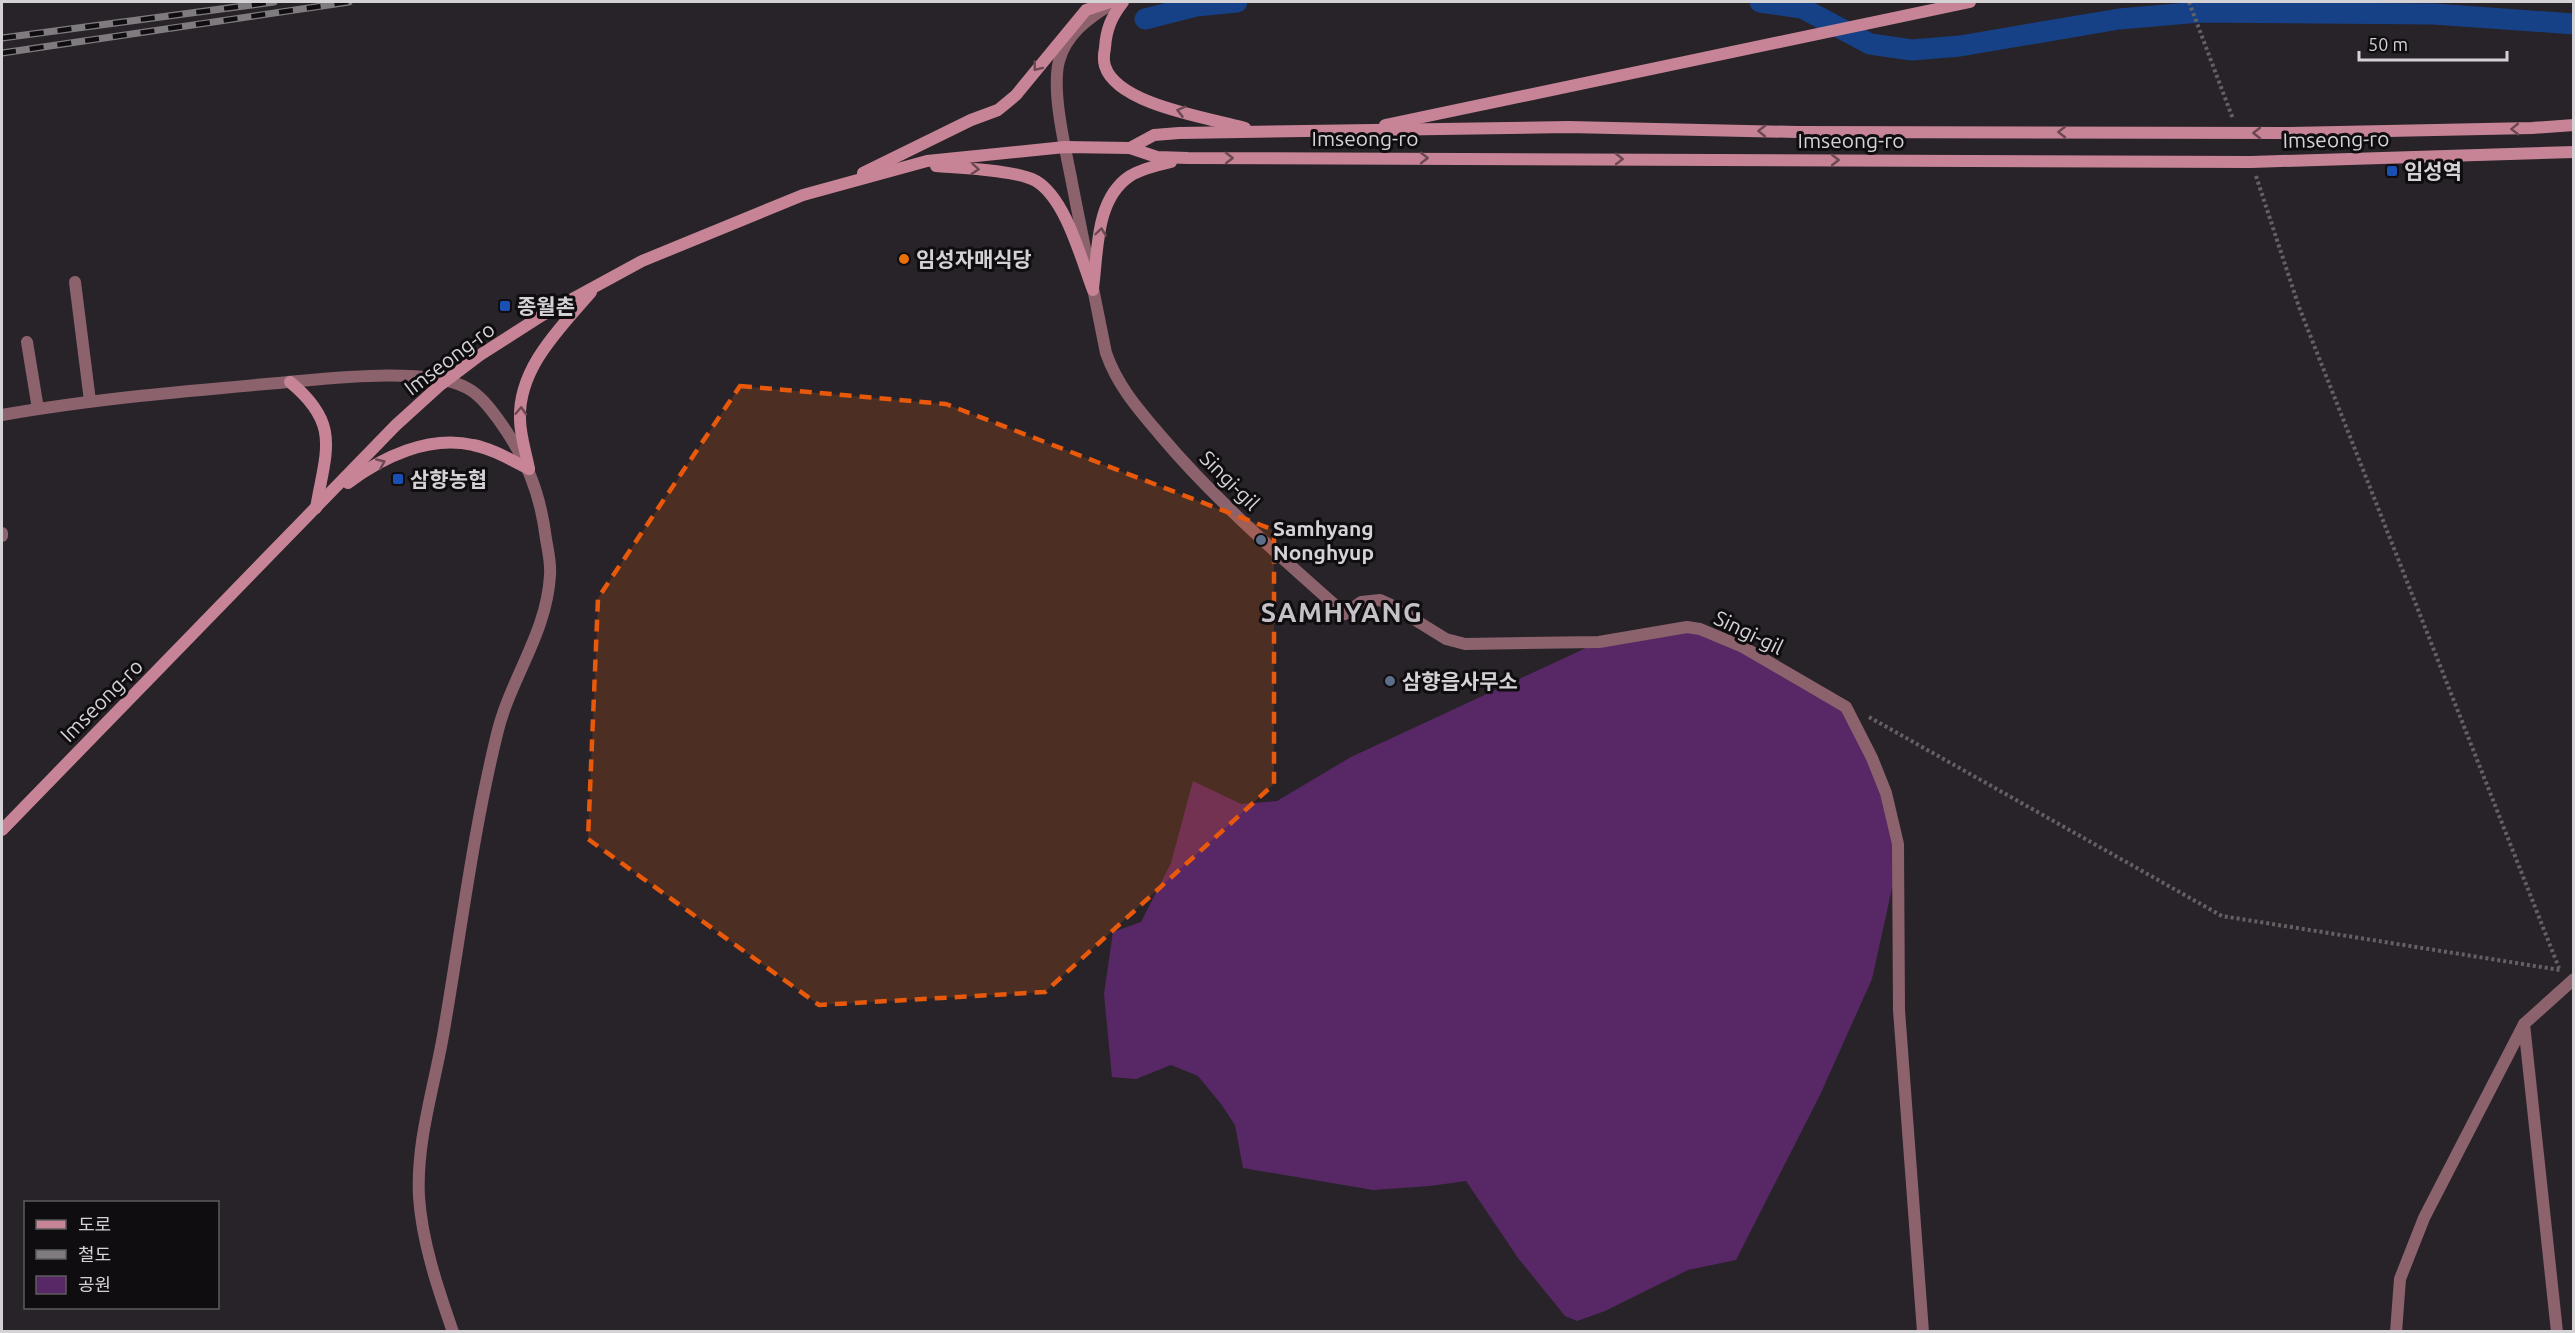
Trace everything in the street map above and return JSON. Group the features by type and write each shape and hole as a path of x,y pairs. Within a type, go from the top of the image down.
{"main road":[{"path":"837,186 971,120 998,110 1016,95 1086,10 1110,2"},
{"path":"1123,2 1114,14 1106,32 1105,67 1112,78 1124,89 1144,100 1258,131"},
{"name":"Imseong-ro","path":"1354,132 1970,2"},
{"name":"Imseong-ro","path":"1130,148 1154,135 1258,131 1354,132 1568,127 1797,132 2240,133 2532,128 2574,125"},
{"name":"Imseong-ro","path":"2,830 27,801 396,425 447,380 480,355 541,316 642,261 732,222 803,195 927,161 1065,147 1130,148 1157,158 2251,162 2574,152"},
{"path":"1093,290 1103,213 1114,190 1131,175 1188,158"},
{"path":"917,164 999,172 1035,181 1050,194 1062,212 1093,290"},
{"path":"529,469 519,419 521,401 532,371 549,341 598,285"},
{"path":"290,382 308,398 326,429 327,442 316,508"},
{"path":"316,508 369,468 431,443 455,442 474,445 495,451 529,469"},
{"path":"2,823 27,801"}],"street":[{"name":"Singi-gil","path":"1116,2 1082,25 1067,42 1059,62 1057,87 1065,147 1093,290 1106,353 1113,373 1125,394 1212,491 1292,568 1345,614 1361,602 1380,600 1446,639 1465,644 1599,642 1687,627 1700,629 1743,647 1846,707"},
{"path":"75,282 90,401"},
{"path":"27,342 38,409"},
{"path":"2,415 90,401 290,382 367,376 447,380 468,388 486,402 507,431 529,469 540,497 550,570 549,592 538,633 508,699 497,734 471,863 443,1039 419,1161 419,1198 422,1219 441,1296 453,1332"},
{"path":"1846,707 1879,774 1898,844 1899,1010 1923,1332"},
{"path":"2396,1332 2400,1279 2424,1218 2524,1024 2572,981"},
{"path":"2524,1024 2557,1332"}],"path":[{"path":"2188,2 2230,113 2240,133"},
{"path":"2251,162 2299,307 2559,968 2572,981"},
{"path":"1846,707 1874,720 2222,916 2559,968"}],"highlighted area":[{"path":"740,386 946,404 1274,530 1274,784 1045,992 819,1005 588,839 598,598"}],"green space":[{"path":"1700,629 1846,707 1872,758 1898,861 1872,979 1820,1095 1736,1260 1688,1270 1605,1311 1577,1321 1565,1316 1518,1258 1466,1181 1373,1190 1243,1168 1235,1125 1198,1076 1171,1065 1136,1079 1112,1077 1104,994 1113,932 1141,922 1171,863 1193,781 1241,804 1277,801 1351,757 1599,642"}],"waterway":[{"path":"1145,19 1196,6 1237,2"},
{"path":"1760,2 1802,8 1870,44 1912,50 1960,46 2119,19 2200,12 2434,14 2574,24"}],"railway":[{"path":"2,38 274,2"},
{"path":"2,53 349,2"}],"place":[{"name":"임성역","path":"2392,171"},
{"name":"임성자매식당","path":"904,259"},
{"name":"종월촌","path":"505,306"},
{"name":"삼향농협","path":"398,479"},
{"name":"Samhyang Nonghyup","path":"1261,540"},
{"name":"삼향읍사무소","path":"1390,681"}],"district":[{"name":"SAMHYANG","path":"1342,612"}]}
